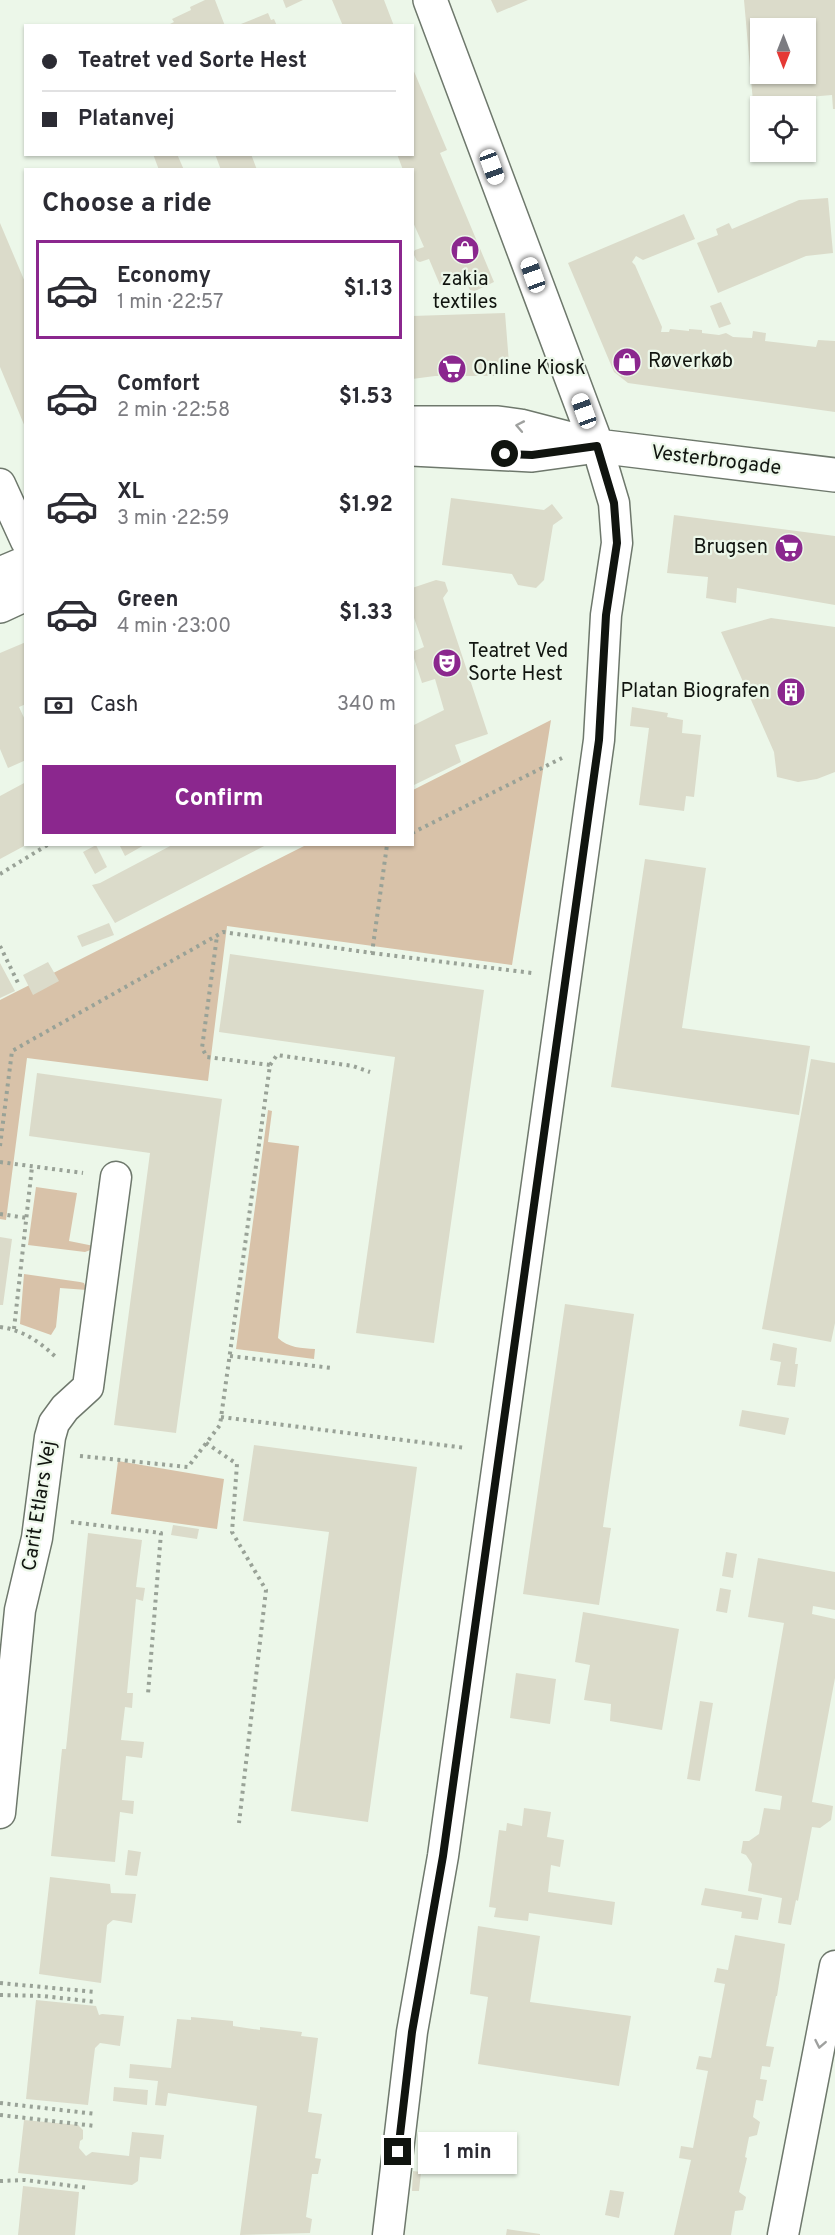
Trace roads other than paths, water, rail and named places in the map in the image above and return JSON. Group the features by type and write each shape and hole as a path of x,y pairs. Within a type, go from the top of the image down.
{"street":[{"path":"388,2235 411,2042 441,1868 599,740 606,615 617,543 614,503 597,446 430,0"},
{"name":"Vesterbrogade","path":"414,423 498,423 520,426 597,446 835,475"},
{"name":"Vesterbrogade","path":"414,449 532,455 597,446"},
{"path":"0,484 24,536"},
{"path":"0,574 24,563"},
{"path":"0,606 24,595"},
{"name":"Carit Etlars Vej","path":"0,1813 10,1610 37,1538 47,1452 54,1423 65,1408 88,1387 116,1177"},
{"path":"783,2235 835,1966"}],"place":[{"name":"zakia textiles","path":"465,250"},
{"name":"Røverkøb","path":"627,362"},
{"name":"Online Kiosk","path":"452,369"},
{"name":"Brugsen","path":"789,548"},
{"name":"Teatret Ved Sorte Hest","path":"447,663"},
{"name":"Platan Biografen","path":"791,692"}]}
